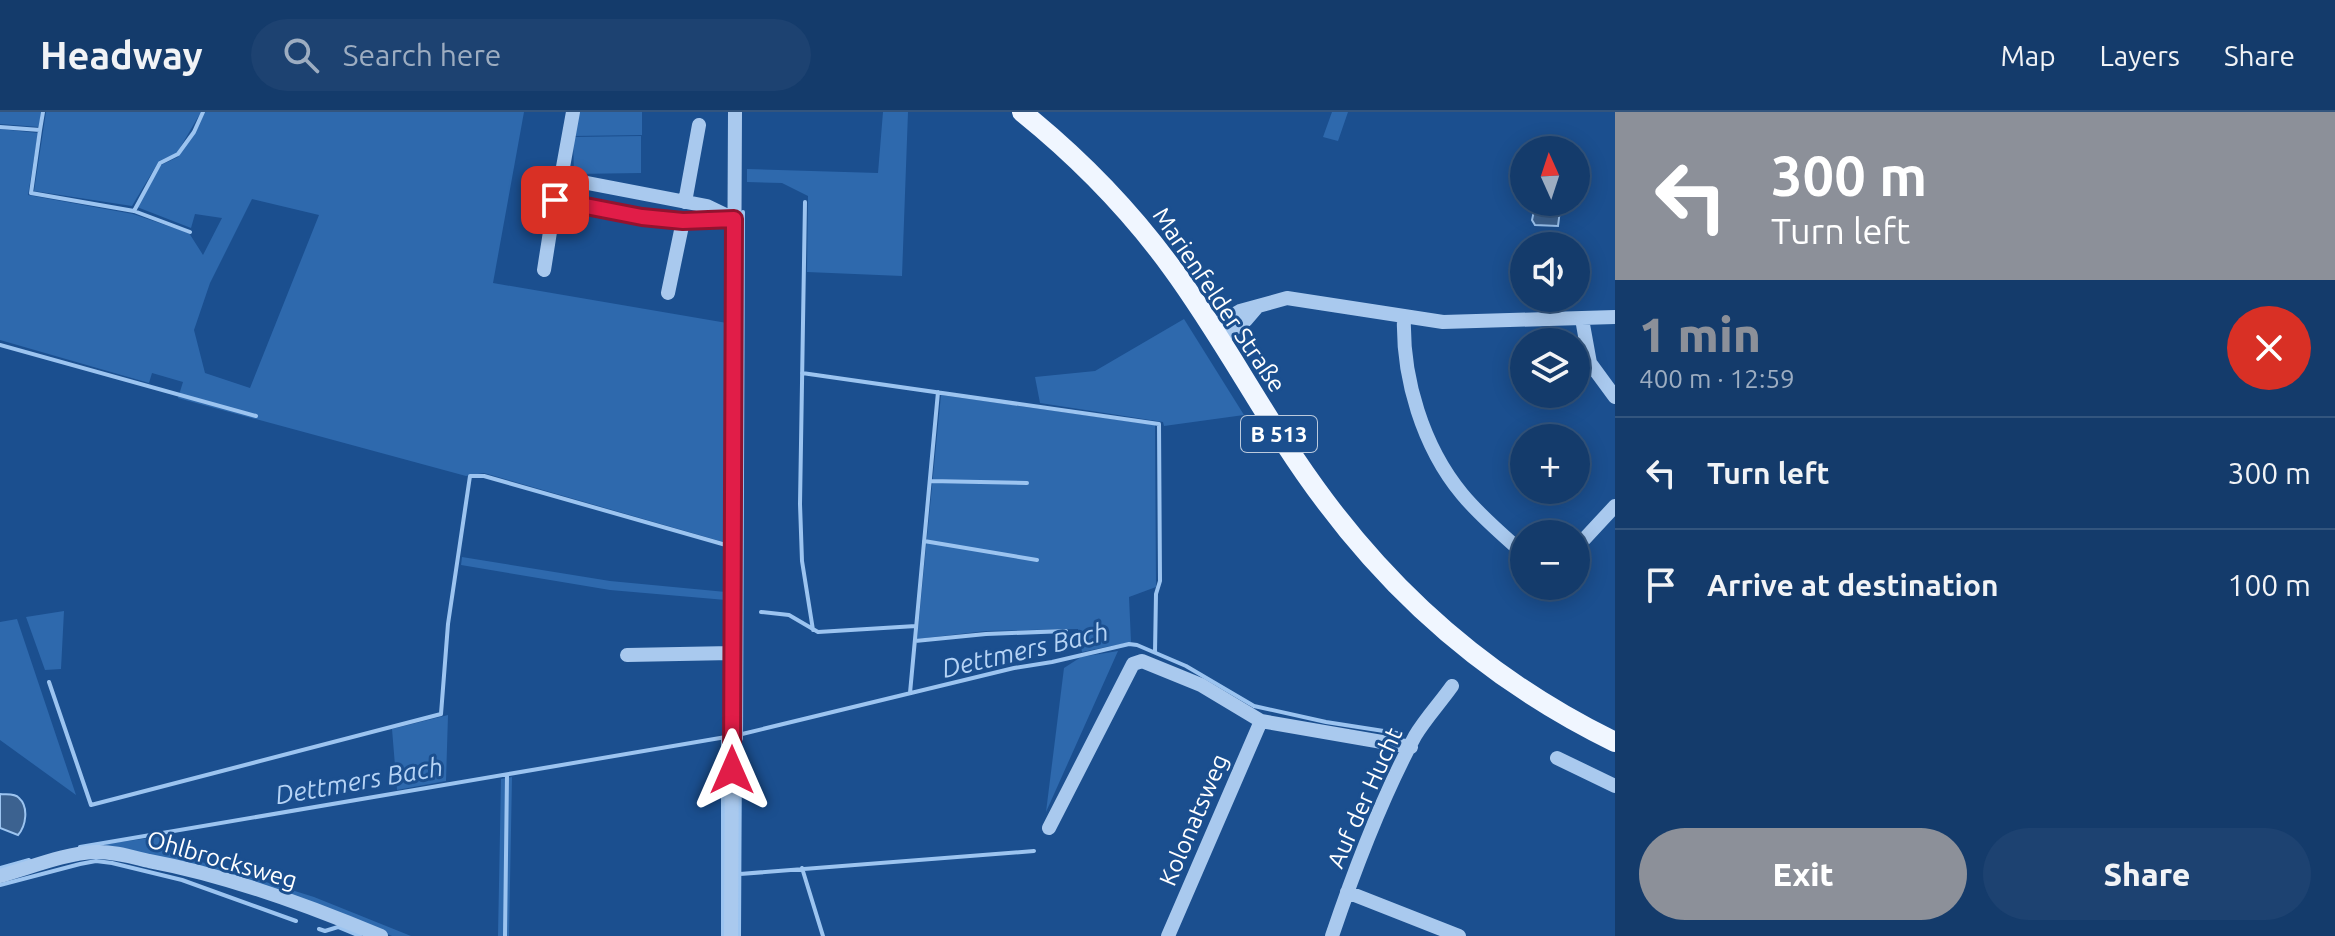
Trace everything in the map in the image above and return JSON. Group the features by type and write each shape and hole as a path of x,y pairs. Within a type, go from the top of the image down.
{"main road":[{"name":"Marienfelder Straße","path":"1022,112 1097,179 1137,223 1216,333 1325,501 1367,553 1422,611 1476,657 1516,686 1615,742"}],"street":[{"path":"561,178 573,112"},
{"path":"731,936 735,112"},
{"path":"685,202 699,125"},
{"path":"544,178 561,178 707,206 734,219 683,221 642,217 555,200 542,194 540,185 544,178"},
{"path":"544,270 555,200"},
{"path":"668,293 683,221"},
{"path":"1216,333 1246,320 1258,306 1277,299 1298,299 1443,322 1615,317"},
{"path":"1404,317 1403,334 1411,386 1433,448 1462,494 1510,540"},
{"path":"1582,319 1590,363 1615,397"},
{"path":"1590,533 1615,506"},
{"path":"627,655 732,653"},
{"path":"1049,828 1133,664 1142,661 1201,685 1261,721 1411,747"},
{"name":"Auf der Hucht","path":"1332,936 1380,810 1416,735 1452,686"},
{"name":"Kolonatsweg","path":"1168,936 1261,721"},
{"path":"1557,758 1615,786"},
{"name":"Ohlbrocksweg","path":"0,876 79,854 114,854 184,867 336,917 381,936"},
{"path":"1347,892 1459,936"}],"shaded area":[{"path":"0,112 41,112 39,127 0,124"},
{"path":"46,112 201,112 177,153 159,161 132,206 34,191"},
{"path":"205,112 524,112 493,283 727,323 727,543 484,473 466,476 178,398 183,382 152,373 149,383 0,340 0,129 38,133 28,195 133,214 189,233 203,255 222,218 195,214 191,228 137,207 161,165 178,157","holes":["252,199 319,215 250,388 205,373 194,330 210,283"]},
{"path":"576,112 642,112 642,135 572,136"},
{"path":"883,112 908,112 902,276 807,272 808,196 782,183 747,182 747,169 878,173"},
{"path":"1332,112 1348,112 1338,141 1323,137"},
{"path":"641,136 641,173 574,174 573,137"},
{"path":"1533,216 1559,216 1558,226 1535,225"},
{"path":"1184,319 1244,415 1164,426 1163,422 1040,403 1035,377 1095,371"},
{"path":"941,395 1155,425 1156,587 1129,597 1131,642 1082,652 1078,629 986,631 917,639"},
{"path":"462,557 610,581 726,592 726,600 610,590 461,565"},
{"path":"64,611 61,669 45,670 26,617"},
{"path":"17,619 76,795 0,740 0,622"},
{"path":"1118,651 1046,812 1064,668 1081,657"},
{"path":"448,715 446,781 397,790 392,729"},
{"path":"512,777 509,936 498,936 501,779"},
{"path":"0,794 17,796 24,806 24,822 18,835 0,828"},
{"path":"173,835 176,854 314,897 411,936 392,936 338,914 106,850 105,844"}],"waterway":[{"path":"40,130 43,112"},
{"path":"134,211 160,163 178,154 194,132 203,112"},
{"path":"0,127 40,130 31,193 134,211 190,232"},
{"path":"805,202 800,504 802,561 813,630"},
{"path":"741,739 743,212"},
{"path":"0,345 256,416"},
{"path":"802,373 1159,424 1160,581 1156,594 1155,652"},
{"path":"910,693 938,392"},
{"path":"49,682 91,805 441,714 448,624 470,476 484,476 726,545"},
{"path":"930,481 1027,483"},
{"path":"924,541 1037,560"},
{"path":"761,612 789,615 818,632 916,626"},
{"path":"915,641 1066,631"},
{"name":"Dettmers Bach","path":"738,735 1014,668 1129,644 1186,666 1254,706 1326,722 1403,734"},
{"name":"Dettmers Bach","path":"80,847 726,737"},
{"path":"723,738 723,936"},
{"path":"739,936 740,749"},
{"path":"505,936 507,775"},
{"path":"740,874 1034,851"},
{"name":"Dettmers Bach","path":"0,868 29,860"},
{"path":"0,885 96,861 182,880 296,921"},
{"path":"802,868 823,936"},
{"path":"319,929 325,931 338,927 360,936"}],"route":[{"path":"555,200 642,217 683,221 734,219 732,770"}]}
